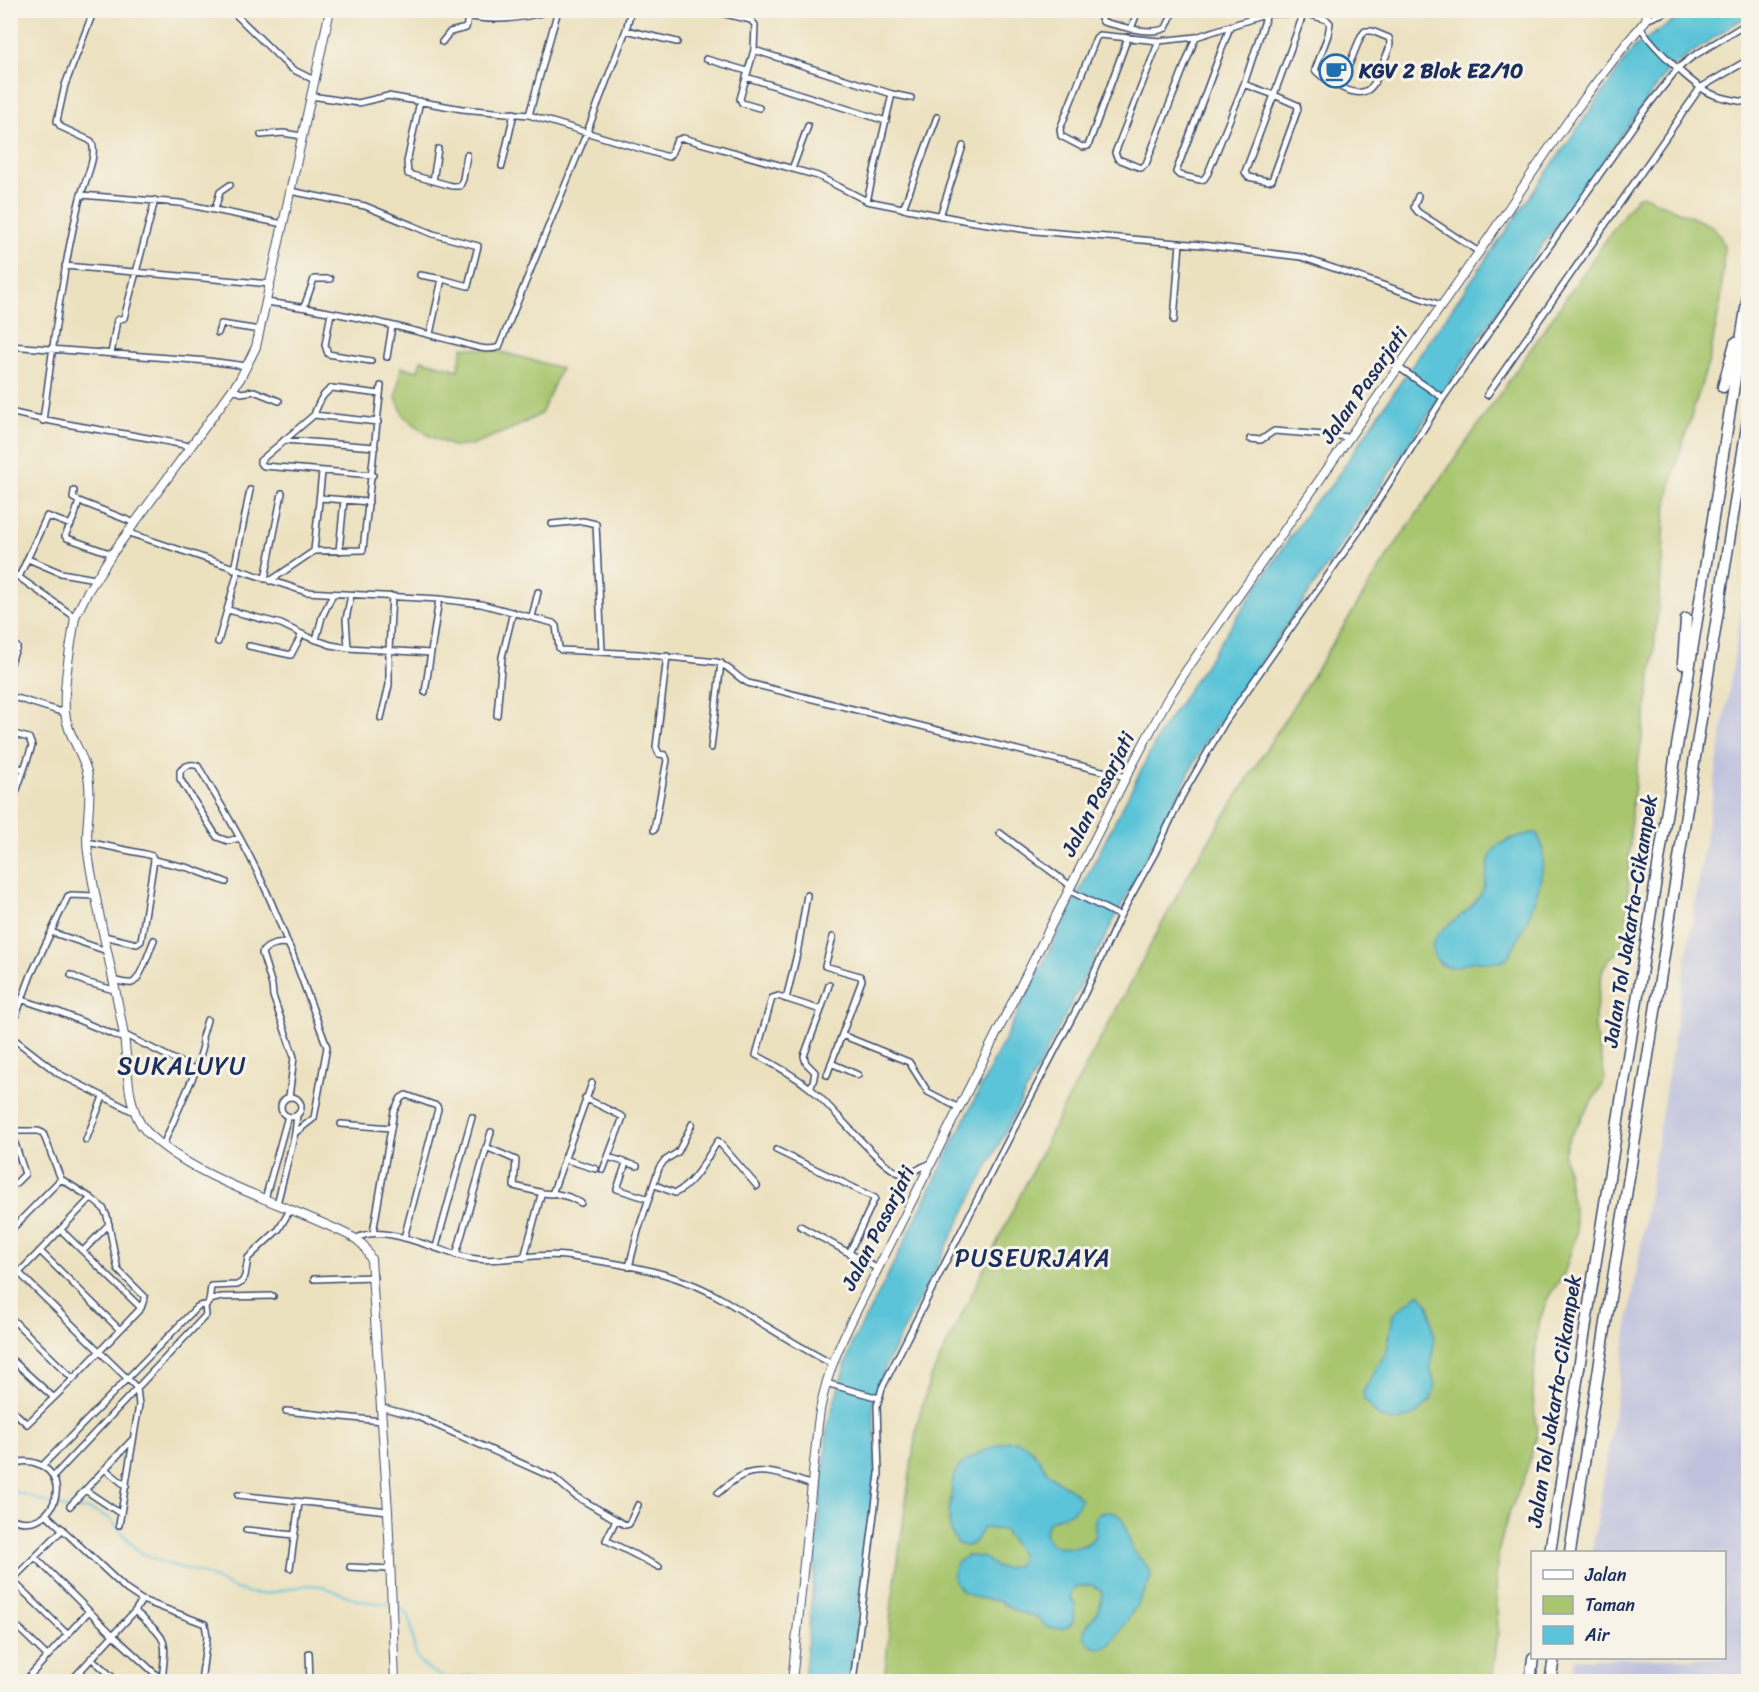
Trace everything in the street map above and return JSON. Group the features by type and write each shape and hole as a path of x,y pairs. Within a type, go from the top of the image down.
{"highway":[{"name":"Jalan Tol Jakarta–Cikampek","path":"1550,1551 1749,296"},
{"path":"1723,387 1735,341 1746,313"},
{"name":"Jalan Tol Jakarta–Cikampek","path":"1570,1551 1749,420"},
{"path":"1680,727 1686,619"},
{"path":"1530,1682 1533,1659"},
{"path":"1550,1682 1554,1659"}],"street":[{"path":"43,421 65,266 81,195 95,151 91,141 61,127 57,121 65,86 94,10"},
{"path":"231,10 292,69 314,80"},
{"path":"330,10 271,284 260,330 248,366 95,579 75,617 65,712 88,773 90,798 87,842 124,1037 134,1112 142,1126 163,1144 208,1173 356,1239 368,1253 374,1277 388,1511 395,1682"},
{"path":"436,10 468,18 512,20 556,10 529,115"},
{"path":"266,302 304,307 430,334 487,349 499,347 587,132 626,30 631,10"},
{"path":"708,10 751,20 755,25 754,50 741,101 759,108"},
{"path":"1102,10 1100,16 1103,22 1131,29 1160,31 1166,28 1174,10"},
{"path":"1131,29 1138,10"},
{"path":"1646,16 1671,10"},
{"path":"1244,84 1274,95 1297,105 1298,109 1272,180 1248,177 1245,172 1274,95 1304,12"},
{"path":"1128,37 1088,146 1082,147 1061,136 1060,129 1097,36 1128,37 1159,41 1196,37 1267,14 1304,12 1330,23 1315,70 1340,87 1359,94 1365,93 1372,87 1390,45 1389,38 1372,31 1365,32 1340,87"},
{"path":"1230,27 1176,172 1179,175 1204,179 1244,84 1267,14"},
{"name":"Jalan Pasarjati","path":"792,1682 820,1410 832,1364 959,1108 1073,891 1126,777 1173,692 1479,252 1532,171 1646,16"},
{"path":"442,42 450,32 465,28 468,18"},
{"path":"853,1682 879,1474 877,1419 879,1398 974,1205 1084,995 1120,916 1155,853 1182,796 1225,722 1359,531 1443,398 1676,66 1749,23"},
{"path":"1640,27 1700,88 1712,94 1749,103"},
{"path":"626,30 677,42"},
{"path":"1159,41 1115,153 1118,159 1141,168 1146,164 1196,37"},
{"path":"754,50 911,98"},
{"path":"706,59 886,121"},
{"path":"1487,395 1700,88 1749,60"},
{"path":"867,201 892,94"},
{"path":"311,96 347,103 370,101 385,96 462,109 529,115 668,157 676,140 683,138 818,176 867,201 903,209 1066,235 1180,243 1301,257 1441,305"},
{"path":"420,101 407,171 411,176 460,186 464,179 467,155"},
{"path":"502,166 514,113"},
{"path":"903,209 937,117"},
{"path":"792,169 808,126"},
{"path":"261,135 283,133 302,136"},
{"path":"940,216 963,146"},
{"path":"433,181 438,149"},
{"path":"215,209 221,190 230,185"},
{"path":"290,191 365,206 433,234 478,246 468,286 420,276"},
{"path":"81,195 155,200 215,209 284,224"},
{"path":"1418,196 1414,207 1418,212 1479,252"},
{"path":"111,354 117,320 124,318 155,200"},
{"path":"1174,320 1180,243"},
{"path":"65,266 271,284"},
{"path":"304,307 314,279 330,279"},
{"path":"430,334 442,279"},
{"path":"331,313 325,345 328,354 371,362"},
{"path":"218,333 221,324 260,330"},
{"path":"387,357 392,326"},
{"path":"10,346 248,366"},
{"path":"1398,367 1443,398"},
{"path":"267,580 314,551 363,550 381,386"},
{"path":"373,475 261,465 260,461 314,415 326,392 332,388 380,394"},
{"path":"233,389 241,393 254,391 279,401"},
{"path":"10,412 43,421 154,438 189,446"},
{"path":"314,415 378,422"},
{"path":"1250,439 1261,440 1274,431 1350,437"},
{"path":"285,440 375,447"},
{"path":"314,551 322,472"},
{"path":"74,490 73,498 135,524"},
{"path":"218,642 228,610 250,490"},
{"path":"267,580 282,493"},
{"path":"320,498 369,502"},
{"path":"339,551 344,500"},
{"path":"79,501 65,536 112,554"},
{"path":"19,577 47,516 70,525"},
{"path":"552,524 583,521 594,522 597,527 602,651"},
{"path":"129,533 306,592 439,599 481,604 555,624 561,650 667,656 721,663 735,676 748,683 1126,777"},
{"path":"28,559 62,573 95,579"},
{"path":"10,571 75,617"},
{"path":"531,617 538,592"},
{"path":"316,640 322,617 333,594"},
{"path":"348,648 346,619 351,595"},
{"path":"381,718 389,686 392,597"},
{"path":"425,692 439,599"},
{"path":"228,610 281,624 316,640 348,648 431,653"},
{"path":"497,715 502,657 513,612"},
{"path":"249,646 291,655 302,634"},
{"path":"10,643 17,647 10,663"},
{"path":"654,830 667,760 665,755 657,751 656,747 667,656"},
{"path":"711,748 721,663"},
{"path":"10,696 65,712"},
{"path":"10,733 29,738 32,742 10,810"},
{"path":"10,765 23,769"},
{"path":"239,838 228,841 217,837 180,779 180,771 183,767 198,766 239,838 265,887 327,1047 314,1118 295,1133"},
{"path":"1000,833 1073,891 1120,916"},
{"path":"87,842 152,856 154,860 189,868 226,882"},
{"path":"104,936 137,944 141,941 154,860"},
{"path":"786,999 797,954 807,895"},
{"path":"96,896 68,896 22,1000 10,1034 58,1074 134,1112"},
{"path":"51,932 107,951"},
{"path":"827,1075 862,980 860,976 825,966 833,937"},
{"path":"112,980 134,982 154,939"},
{"path":"288,944 281,943 265,948 262,953 273,996 294,1057 289,1098"},
{"path":"71,975 85,982 114,990"},
{"path":"810,1088 815,1072 806,1063 804,1056 829,985"},
{"path":"821,1010 774,996 756,1055 783,1069 810,1088 877,1156 896,1172 910,1173 920,1166 931,1164"},
{"path":"22,1000 124,1037 196,1070"},
{"path":"163,1144 196,1070 204,1046 202,1037 207,1020"},
{"path":"842,1035 909,1062 928,1092 959,1108"},
{"path":"831,1063 858,1075"},
{"path":"553,1193 592,1083"},
{"path":"373,1233 397,1104 404,1096 409,1096 438,1107 404,1238"},
{"path":"86,1140 103,1097"},
{"path":"277,1204 301,1106 294,1098 285,1100 282,1109 288,1116"},
{"path":"564,1159 600,1170 608,1157 623,1116 585,1098"},
{"path":"288,1116 297,1115"},
{"path":"265,1199 288,1116"},
{"path":"436,1247 472,1117"},
{"path":"341,1124 391,1128"},
{"path":"629,1266 661,1164 678,1152 692,1124"},
{"path":"10,1189 25,1174 12,1146 11,1131 43,1133 61,1179 103,1208 109,1224 117,1266 121,1273 144,1294 141,1308 27,1424 10,1408"},
{"path":"456,1255 491,1132"},
{"path":"655,1185 675,1193 679,1192 692,1179 718,1141 757,1186"},
{"path":"486,1147 516,1160 514,1186 569,1197 581,1203"},
{"path":"776,1149 875,1198 849,1253"},
{"path":"277,1157 289,1160"},
{"path":"608,1157 637,1166"},
{"path":"626,1163 617,1189 649,1199"},
{"path":"12,1228 61,1179"},
{"path":"524,1258 543,1193"},
{"path":"10,1282 91,1198"},
{"path":"52,1477 206,1315 205,1306 209,1300 211,1286 242,1282 248,1258 279,1229 291,1210"},
{"path":"83,1251 109,1224"},
{"path":"800,1226 878,1269"},
{"path":"61,1230 141,1308"},
{"path":"356,1239 363,1234 373,1233 404,1238 456,1255 484,1260 561,1256 629,1266 670,1276 696,1286 832,1364"},
{"path":"40,1251 120,1330"},
{"path":"10,1264 128,1376 137,1388 140,1399 119,1525"},
{"path":"314,1279 374,1277"},
{"path":"209,1300 222,1297 273,1296"},
{"path":"42,1466 197,1307 205,1306"},
{"path":"10,1317 73,1379"},
{"path":"10,1358 53,1397"},
{"path":"826,1383 879,1398"},
{"path":"380,1407 424,1419 554,1478 574,1495 628,1525 638,1505"},
{"path":"286,1411 381,1421"},
{"path":"70,1506 133,1438"},
{"path":"10,1466 25,1461 42,1466 52,1477 56,1487 56,1497 46,1515 30,1522 11,1519"},
{"path":"105,1469 126,1486"},
{"path":"718,1493 743,1475 755,1472 784,1476 812,1485"},
{"path":"85,1490 121,1514"},
{"path":"238,1495 388,1511"},
{"path":"290,1568 299,1503"},
{"path":"46,1515 142,1600 205,1624 207,1636 201,1682"},
{"path":"616,1520 606,1539 659,1567"},
{"path":"63,1529 11,1581 68,1634"},
{"path":"246,1530 294,1535"},
{"path":"35,1557 162,1681"},
{"path":"350,1567 390,1569"},
{"path":"70,1682 135,1611 142,1600"},
{"path":"24,1682 89,1611"},
{"path":"135,1611 164,1640 166,1652 162,1681"},
{"path":"10,1620 47,1656"},
{"path":"10,1632 16,1626"},
{"path":"309,1653 310,1682"},
{"path":"92,1658 116,1681"}],"shaded area":[{"path":"1748,570 1748,1681 1571,1681 1575,1659 1726,1659 1726,1551 1592,1551"}],"green space":[{"path":"1642,195 1712,226 1719,234 1724,246 1721,300 1710,357 1673,474 1665,515 1653,661 1631,813 1627,928 1623,949 1609,959 1603,968 1595,1016 1595,1029 1605,1078 1569,1138 1564,1153 1577,1232 1564,1274 1549,1296 1540,1319 1536,1342 1533,1396 1537,1436 1524,1478 1507,1519 1499,1549 1496,1578 1498,1633 1492,1681 884,1682 892,1602 917,1424 930,1379 1057,1120 1194,864 1389,554 1622,217 1637,197"},
{"path":"463,347 498,351 561,368 541,414 471,445 454,447 428,435 404,416 396,398 401,367 418,371 421,360 458,370"}],"water":[{"path":"1689,11 1748,11 1748,16 1669,69 1535,255 1315,584 1204,744 886,1365 873,1403 876,1461 849,1681 804,1682 828,1422 853,1341 1161,731 1311,506 1330,487 1635,46"},
{"path":"1532,833 1537,834 1542,847 1543,862 1540,880 1529,916 1506,959 1496,962 1476,961 1453,967 1441,964 1433,953 1434,941 1442,930 1474,904 1481,894 1493,852 1505,842"},
{"path":"1419,1293 1428,1303 1431,1314 1434,1342 1430,1369 1435,1385 1431,1400 1415,1415 1395,1422 1379,1417 1364,1399 1363,1392 1387,1350 1393,1315"},
{"path":"1009,1441 1017,1441 1029,1448 1051,1476 1081,1499 1072,1511 1050,1521 1045,1533 1050,1544 1068,1548 1086,1544 1095,1536 1095,1517 1099,1513 1109,1512 1121,1518 1134,1552 1150,1571 1150,1580 1140,1599 1108,1646 1092,1647 1085,1638 1084,1631 1097,1612 1102,1596 1101,1590 1091,1585 1075,1587 1070,1596 1076,1605 1073,1622 1068,1627 1058,1629 1047,1628 1040,1619 1018,1612 999,1601 978,1598 962,1592 953,1579 954,1568 966,1556 983,1557 996,1567 1007,1568 1018,1565 1021,1555 1004,1530 983,1528 973,1544 966,1546 958,1544 949,1522 952,1481 956,1471 973,1456"}],"waterway":[{"path":"10,1492 20,1493 50,1504"},
{"path":"57,1506 73,1510 87,1509 99,1513 110,1519 139,1552 165,1563 204,1574 249,1593 265,1594 308,1585 322,1586 360,1601 389,1604"},
{"path":"395,1605 409,1618 415,1651 423,1665 444,1677 477,1676 488,1682"}],"place":[{"name":"KGV 2 Blok E2/10","path":"1336,71"}],"district":[{"name":"SUKALUYU","path":"182,1066"},
{"name":"PUSEURJAYA","path":"1033,1258"}]}
